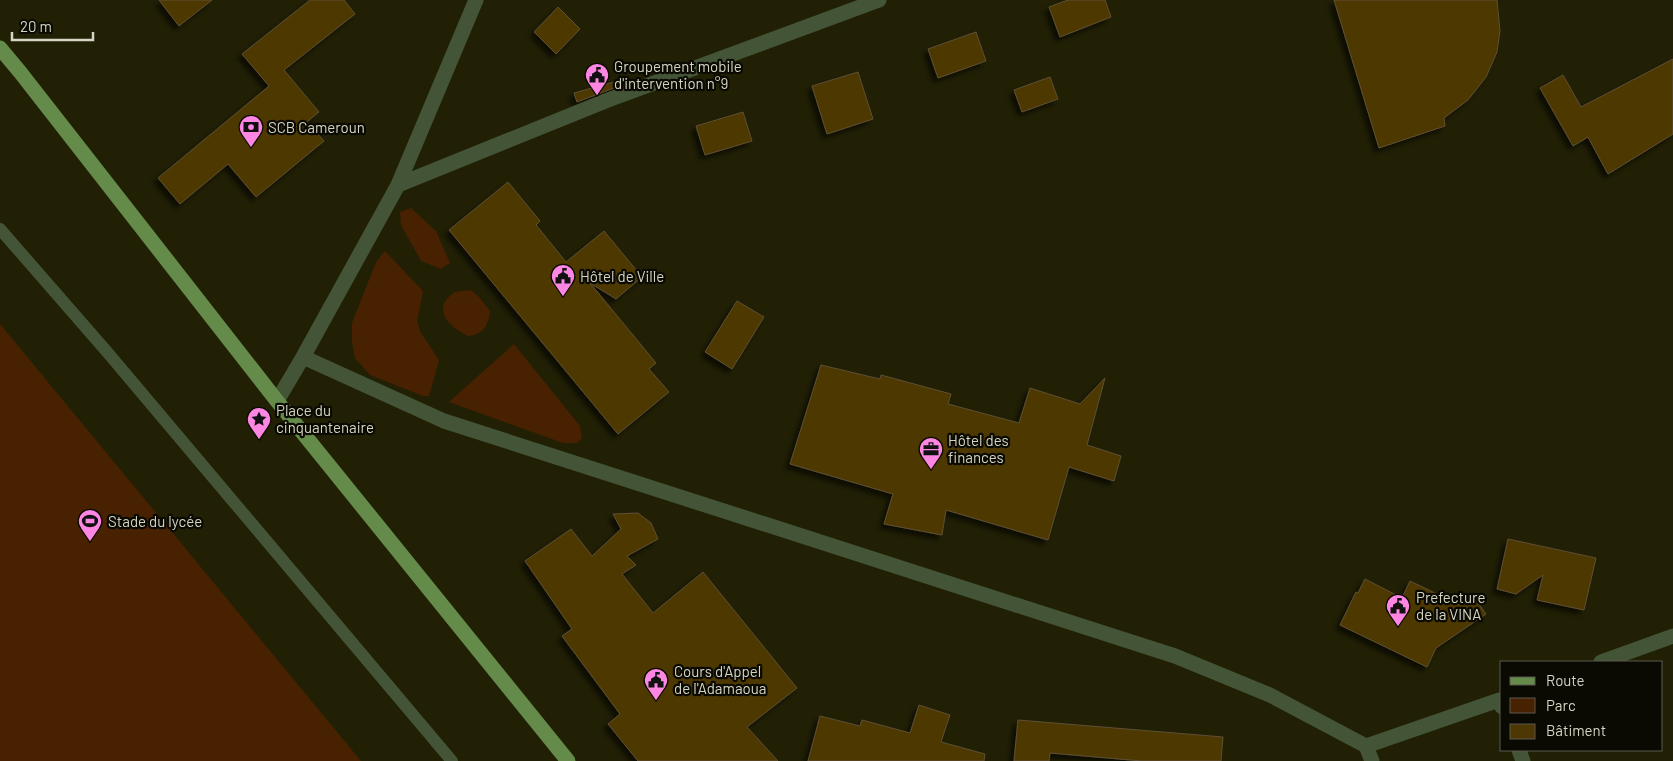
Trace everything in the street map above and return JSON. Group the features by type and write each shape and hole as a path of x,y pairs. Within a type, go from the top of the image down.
{"main road":[{"path":"0,48 277,401 568,761"}],"street":[{"path":"277,401 303,358 398,185 476,0"},
{"path":"398,185 608,100 879,0"},
{"path":"303,358 444,422 1175,656 1270,695 1366,746 1372,761"},
{"path":"1604,661 1673,636"},
{"path":"1366,746 1500,702"}],"lane":[{"path":"0,229 108,353 452,761"}],"green space":[{"path":"411,208 436,231 450,263 441,269 421,261 401,225 400,212"},
{"path":"385,251 423,291 417,322 421,333 439,360 429,396 423,396 370,375 355,358 352,342 352,323 376,262"},
{"path":"471,290 490,311 484,328 478,333 468,336 448,322 443,312 447,299 455,292"},
{"name":"Stade du lycée","path":"0,324 361,761 0,761"},
{"path":"514,344 580,426 582,438 577,443 563,443 449,402"}],"building":[{"path":"159,0 212,0 179,26"},
{"path":"310,0 344,0 355,14 284,70 319,112 307,122 324,141 256,197 228,164 180,204 158,178 269,86 242,54"},
{"path":"1068,0 1105,0 1111,17 1060,37 1049,7"},
{"path":"1334,0 1497,0 1500,31 1497,52 1486,77 1468,100 1444,118 1445,126 1379,148"},
{"path":"558,7 580,29 556,54 534,32"},
{"path":"976,32 986,61 938,78 928,49"},
{"path":"1673,59 1673,134 1608,174 1588,137 1573,146 1540,88 1563,75 1581,107"},
{"path":"858,72 873,119 827,134 812,86"},
{"path":"1050,77 1058,99 1022,112 1014,90"},
{"path":"618,81 619,86 577,102 574,93"},
{"path":"743,112 752,141 705,155 696,126"},
{"path":"508,182 540,221 536,225 566,262 604,231 642,277 616,299 590,283 656,363 649,369 669,392 618,434 449,230"},
{"path":"737,301 764,317 732,369 705,352"},
{"path":"821,365 880,379 881,375 951,394 948,404 1019,423 1030,388 1080,404 1105,378 1087,445 1121,456 1114,481 1069,467 1048,540 946,510 942,535 884,524 893,494 790,464"},
{"path":"638,513 651,523 658,539 627,556 636,565 622,574 653,613 703,572 797,688 747,727 778,761 638,761 608,724 620,714 562,636 572,629 525,561 571,529 592,556 621,529 613,514"},
{"path":"1508,539 1596,558 1584,610 1537,600 1543,575 1516,594 1497,589"},
{"path":"1365,579 1402,598 1410,581 1460,605 1473,596 1486,614 1436,648 1427,667 1340,625 1356,592 1358,593"},
{"path":"919,705 950,715 941,742 985,754 984,761 808,761 820,716 860,726 862,720 910,733"},
{"path":"1018,720 1223,737 1221,761 1142,761 1050,753 1049,761 1014,761"}],"place":[{"name":"Groupement mobile d'intervention n°9","path":"597,96"},
{"name":"SCB Cameroun","path":"251,148"},
{"name":"Hôtel de Ville","path":"563,297"},
{"name":"Place du cinquantenaire","path":"259,440"},
{"name":"Hôtel des finances","path":"931,470"},
{"name":"Stade du lycée","path":"90,542"},
{"name":"Prefecture de la VINA","path":"1398,627"},
{"name":"Cours d'Appel de l'Adamaoua","path":"656,701"}]}
